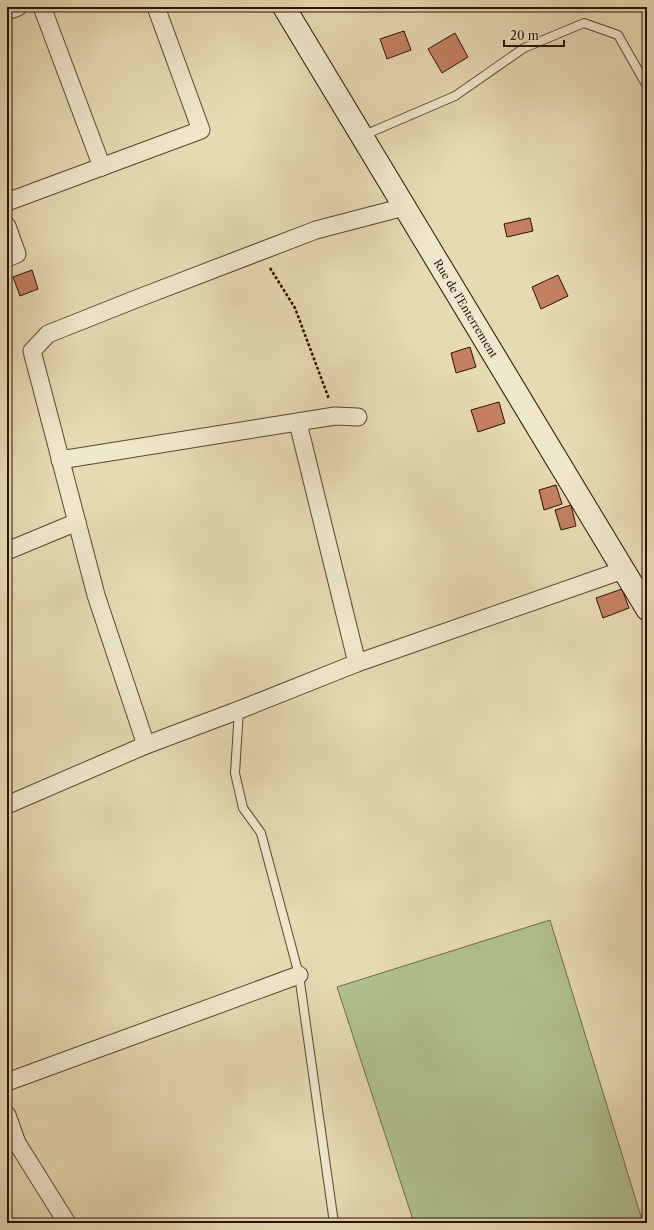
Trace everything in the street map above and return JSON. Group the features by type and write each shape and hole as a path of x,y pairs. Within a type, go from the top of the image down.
{"street":[{"path":"7,11 18,7"},
{"path":"42,7 102,167"},
{"path":"7,202 201,130 156,7"},
{"name":"Rue de l'Enterrement","path":"284,7 647,609"},
{"path":"146,745 96,595 32,352 48,334 316,230 404,207"},
{"path":"7,226 17,254 7,258"},
{"path":"60,460 335,416 358,417"},
{"path":"298,423 357,663"},
{"path":"7,552 77,522"},
{"path":"7,805 146,745 357,663 624,570"},
{"path":"7,1082 299,976"},
{"path":"7,1115 17,1143 67,1223"}],"lane":[{"path":"362,136 455,96 524,48 584,23 618,34 647,86"},
{"path":"239,710 235,773 242,808 261,833 299,976 334,1223"}],"path":[{"path":"260,252 295,308 335,416"}],"green space":[{"path":"550,920 643,1223 414,1223 337,987"}],"building":[{"path":"404,31 411,50 387,59 380,39"},
{"path":"455,33 468,57 442,73 428,49"},
{"path":"530,218 533,231 507,237 504,224"},
{"path":"32,270 38,289 20,296 13,277"},
{"path":"558,275 568,296 541,309 532,287"},
{"path":"7,286 12,299 7,301"},
{"path":"470,347 476,367 456,373 451,353"},
{"path":"499,402 505,423 478,432 471,410"},
{"path":"556,485 562,504 544,510 539,490"},
{"path":"571,505 576,526 561,530 555,510"},
{"path":"622,589 629,608 603,618 596,598"}]}
